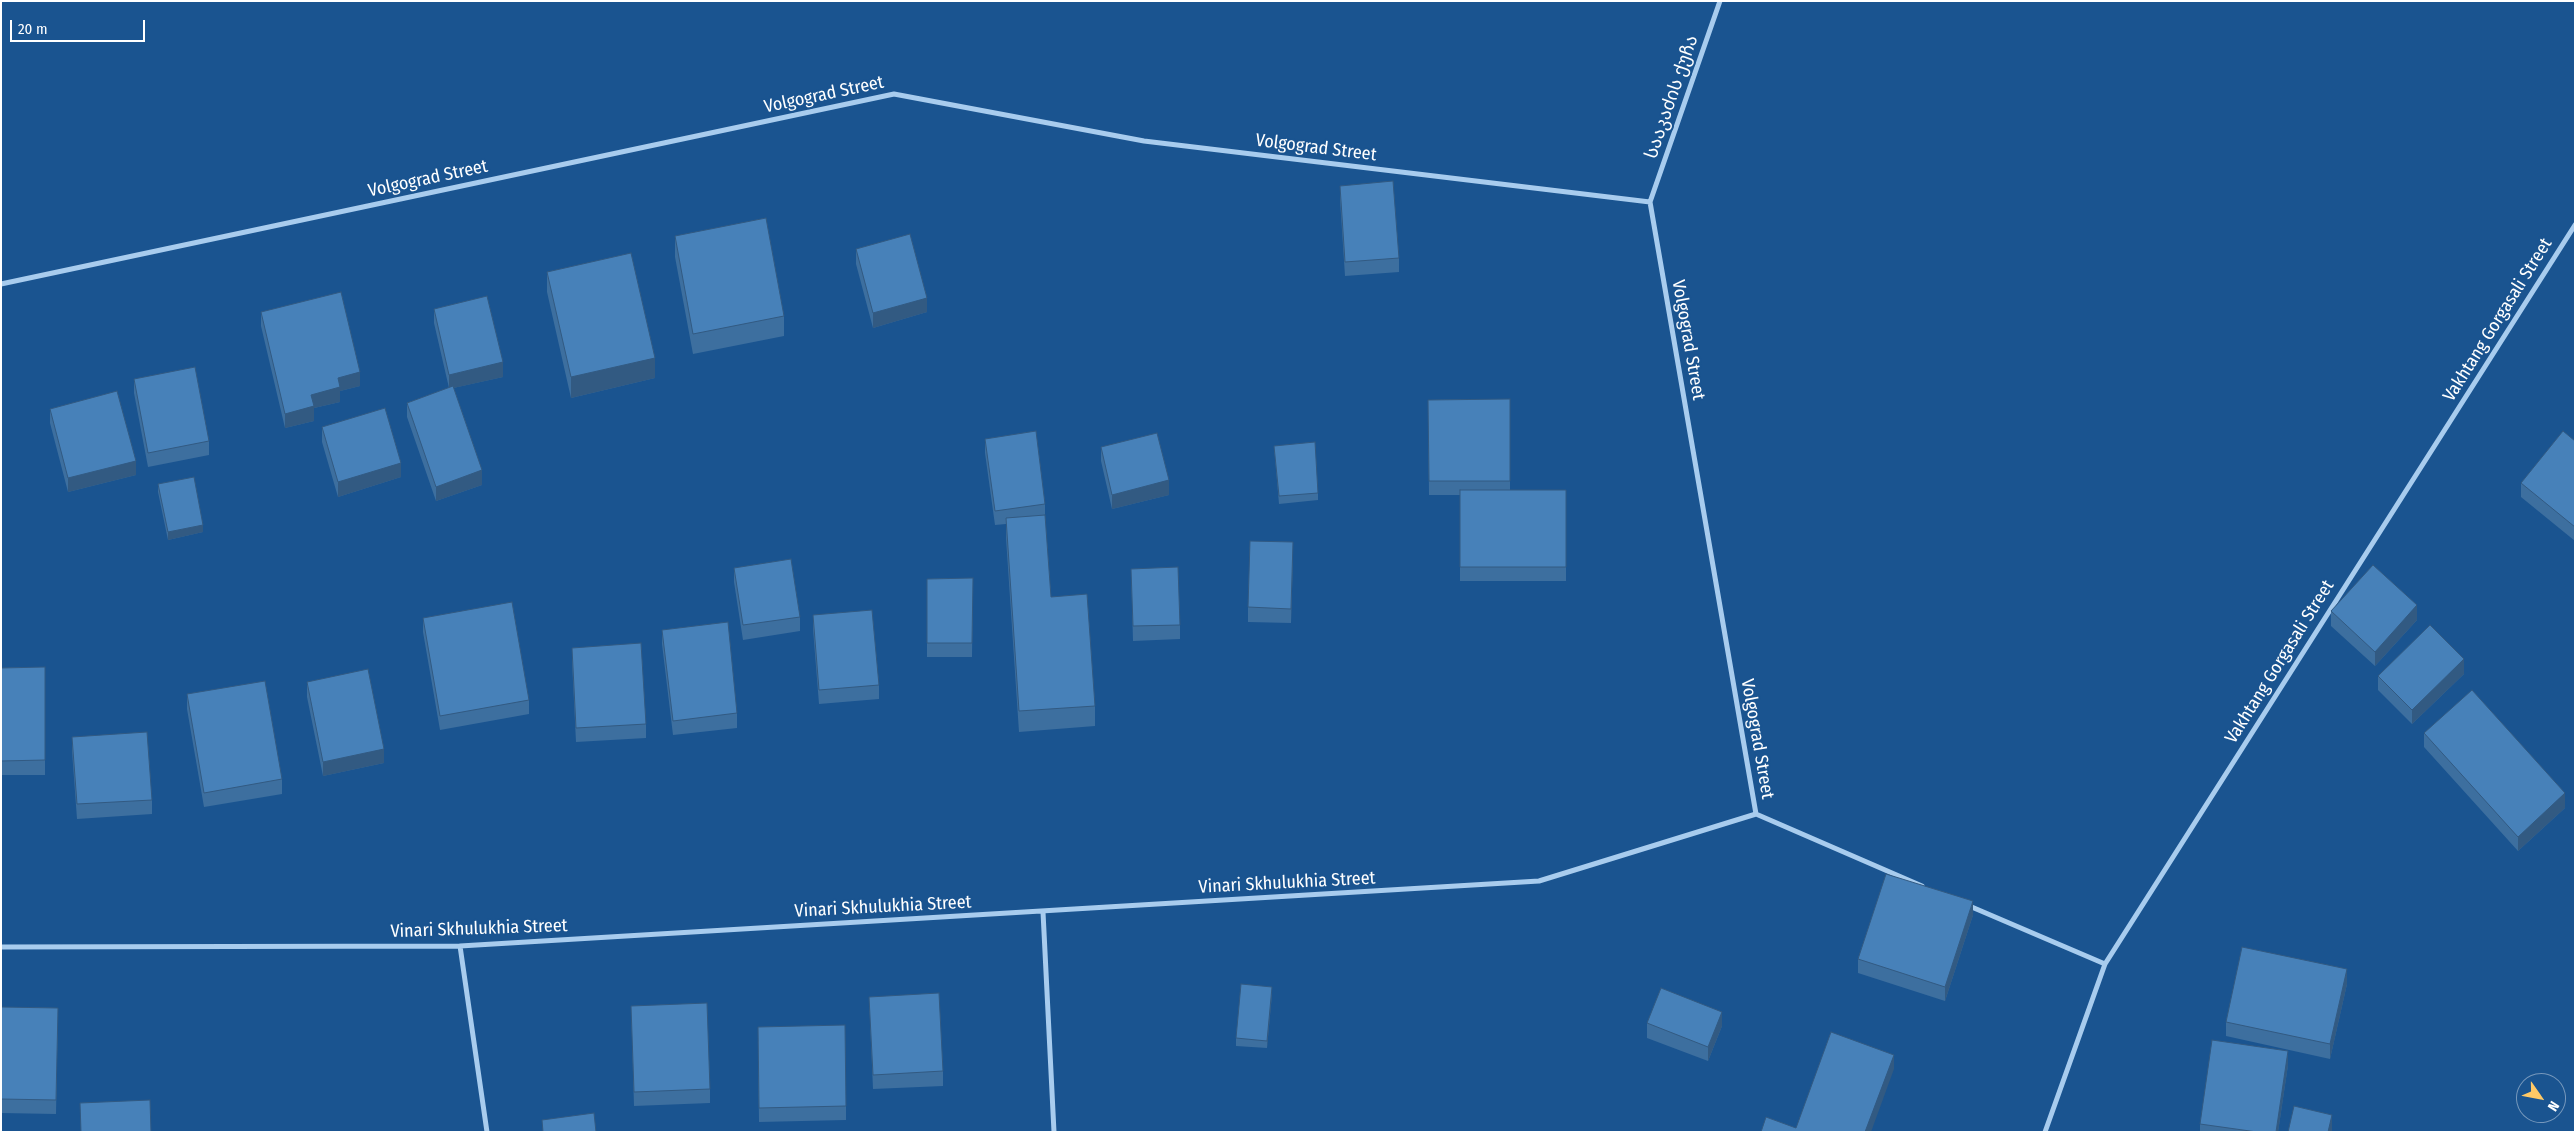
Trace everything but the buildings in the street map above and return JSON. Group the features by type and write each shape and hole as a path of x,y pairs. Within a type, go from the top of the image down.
{"street":[{"name":"სააკაძის ქუჩა","path":"1650,202 1720,1"},
{"name":"Volgograd Street","path":"1,284 894,94 1144,140 1650,202 1756,814 1926,887"},
{"name":"Vakhtang Gorgasali Street","path":"2045,1132 2105,964 2575,225"},
{"name":"Vinari Skhulukhia Street","path":"1,946 460,946 1539,882 1756,814"},
{"path":"1962,902 2105,964"},
{"path":"1043,912 1054,1132"},
{"path":"460,946 487,1132"}]}
